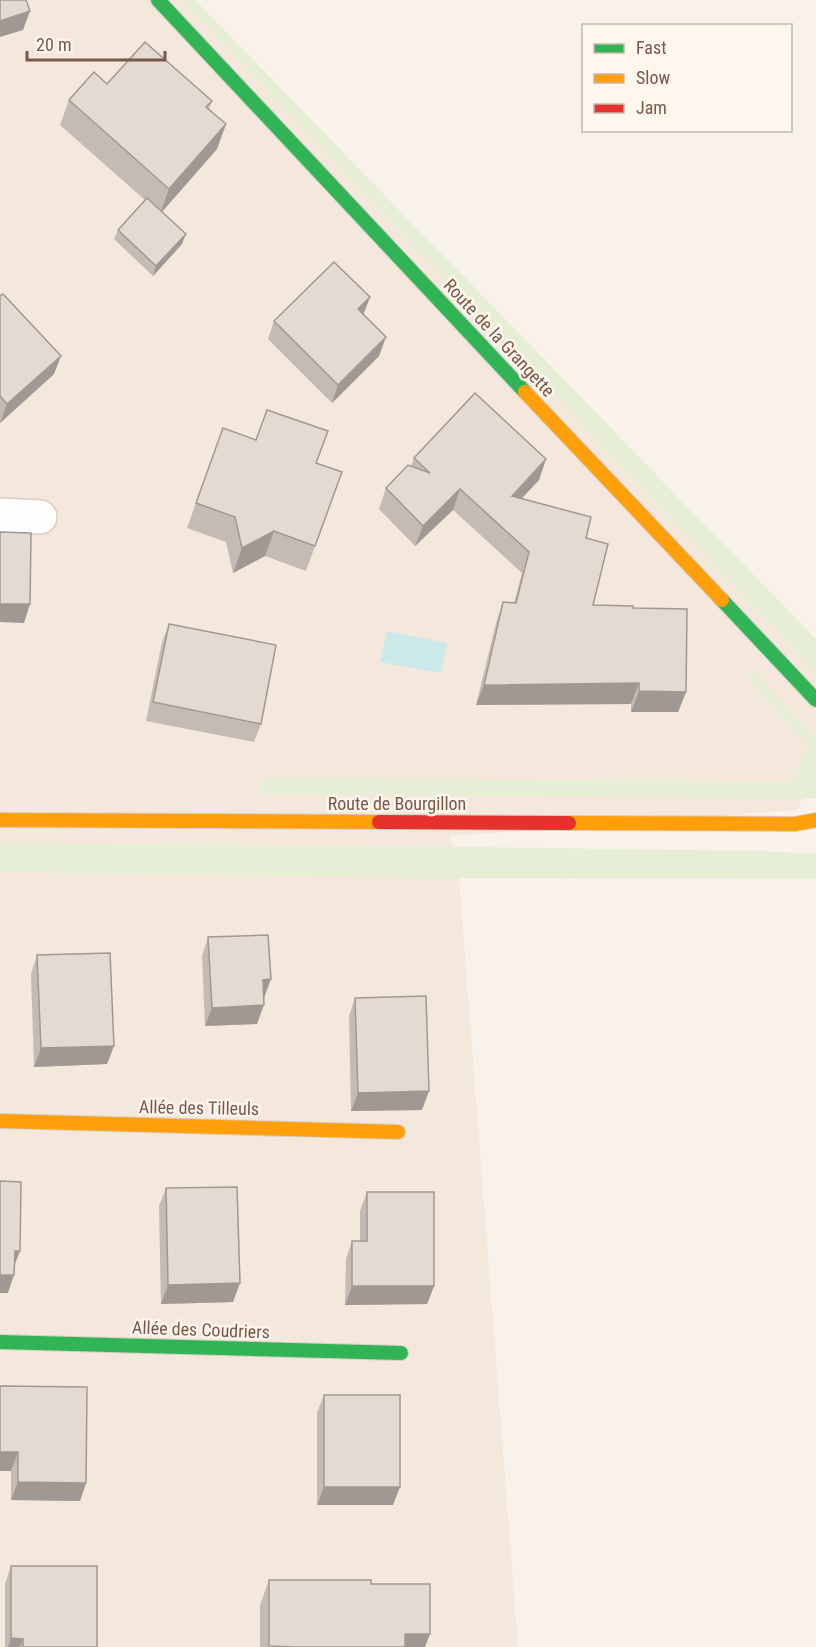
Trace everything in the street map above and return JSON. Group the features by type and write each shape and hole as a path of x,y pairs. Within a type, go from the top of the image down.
{"street":[{"name":"Route de la Grangette","path":"158,0 816,700"},
{"path":"0,515 40,517"},
{"name":"Route de Bourgillon","path":"0,820 795,824 816,820"},
{"name":"Route de Bourgillon","path":"795,824 816,829"},
{"name":"Allée des Tilleuls","path":"0,1121 398,1132"},
{"name":"Allée des Coudriers","path":"0,1342 401,1353"}],"shaded area":[{"path":"0,0 189,0 816,657 816,761 798,810 450,836 459,878 518,1647 0,1647"}],"green space":[{"path":"182,0 195,0 816,639 816,673"},
{"path":"753,671 816,738 816,798 260,794 261,778 793,782 808,745 746,678"},
{"path":"0,843 762,851 816,854 816,879 459,878 0,872"}],"water":[{"path":"387,631 447,643 441,673 380,662"}],"building":[{"path":"0,0 26,0 30,11 0,21"},
{"path":"145,42 212,101 206,107 226,124 169,189 69,100 94,72 107,84"},
{"path":"147,198 186,234 156,266 118,230"},
{"path":"334,262 370,297 358,309 386,337 338,385 274,321"},
{"path":"3,294 61,356 7,404 0,396 0,296"},
{"path":"475,393 546,459 512,496 591,517 586,538 608,544 593,605 687,609 686,692 639,691 639,683 484,685 503,602 516,603 529,552 460,489 423,526 386,488 408,465 430,473 414,458"},
{"path":"267,410 328,431 316,463 342,472 315,546 274,531 242,548 235,517 196,503 223,428 256,440"},
{"path":"0,532 31,533 30,604 0,604"},
{"path":"169,624 276,645 261,724 153,702"},
{"path":"268,935 271,979 263,980 264,1005 212,1008 208,937"},
{"path":"110,953 114,1046 41,1048 37,955"},
{"path":"426,996 429,1091 358,1093 355,998"},
{"path":"0,1181 21,1182 20,1251 15,1251 14,1275 0,1275"},
{"path":"237,1187 240,1283 168,1285 166,1188"},
{"path":"367,1192 434,1192 434,1286 352,1286 352,1241 367,1241"},
{"path":"0,1386 87,1387 86,1483 18,1482 18,1452 0,1452"},
{"path":"324,1395 400,1395 400,1487 324,1487"},
{"path":"11,1566 97,1566 97,1647 23,1647 23,1639 11,1638"},
{"path":"269,1580 371,1580 371,1584 430,1584 430,1634 405,1634 405,1647 269,1646"}],"traffic: fast":[{"path":"158,0 525,392"},
{"path":"722,600 816,700"},
{"path":"0,1342 401,1353"}],"traffic: slow":[{"path":"525,392 722,600"},
{"path":"0,820 379,822"},
{"path":"569,823 795,824 816,820"},
{"path":"0,1121 398,1132"}],"traffic: jam":[{"path":"379,822 569,823"}]}
